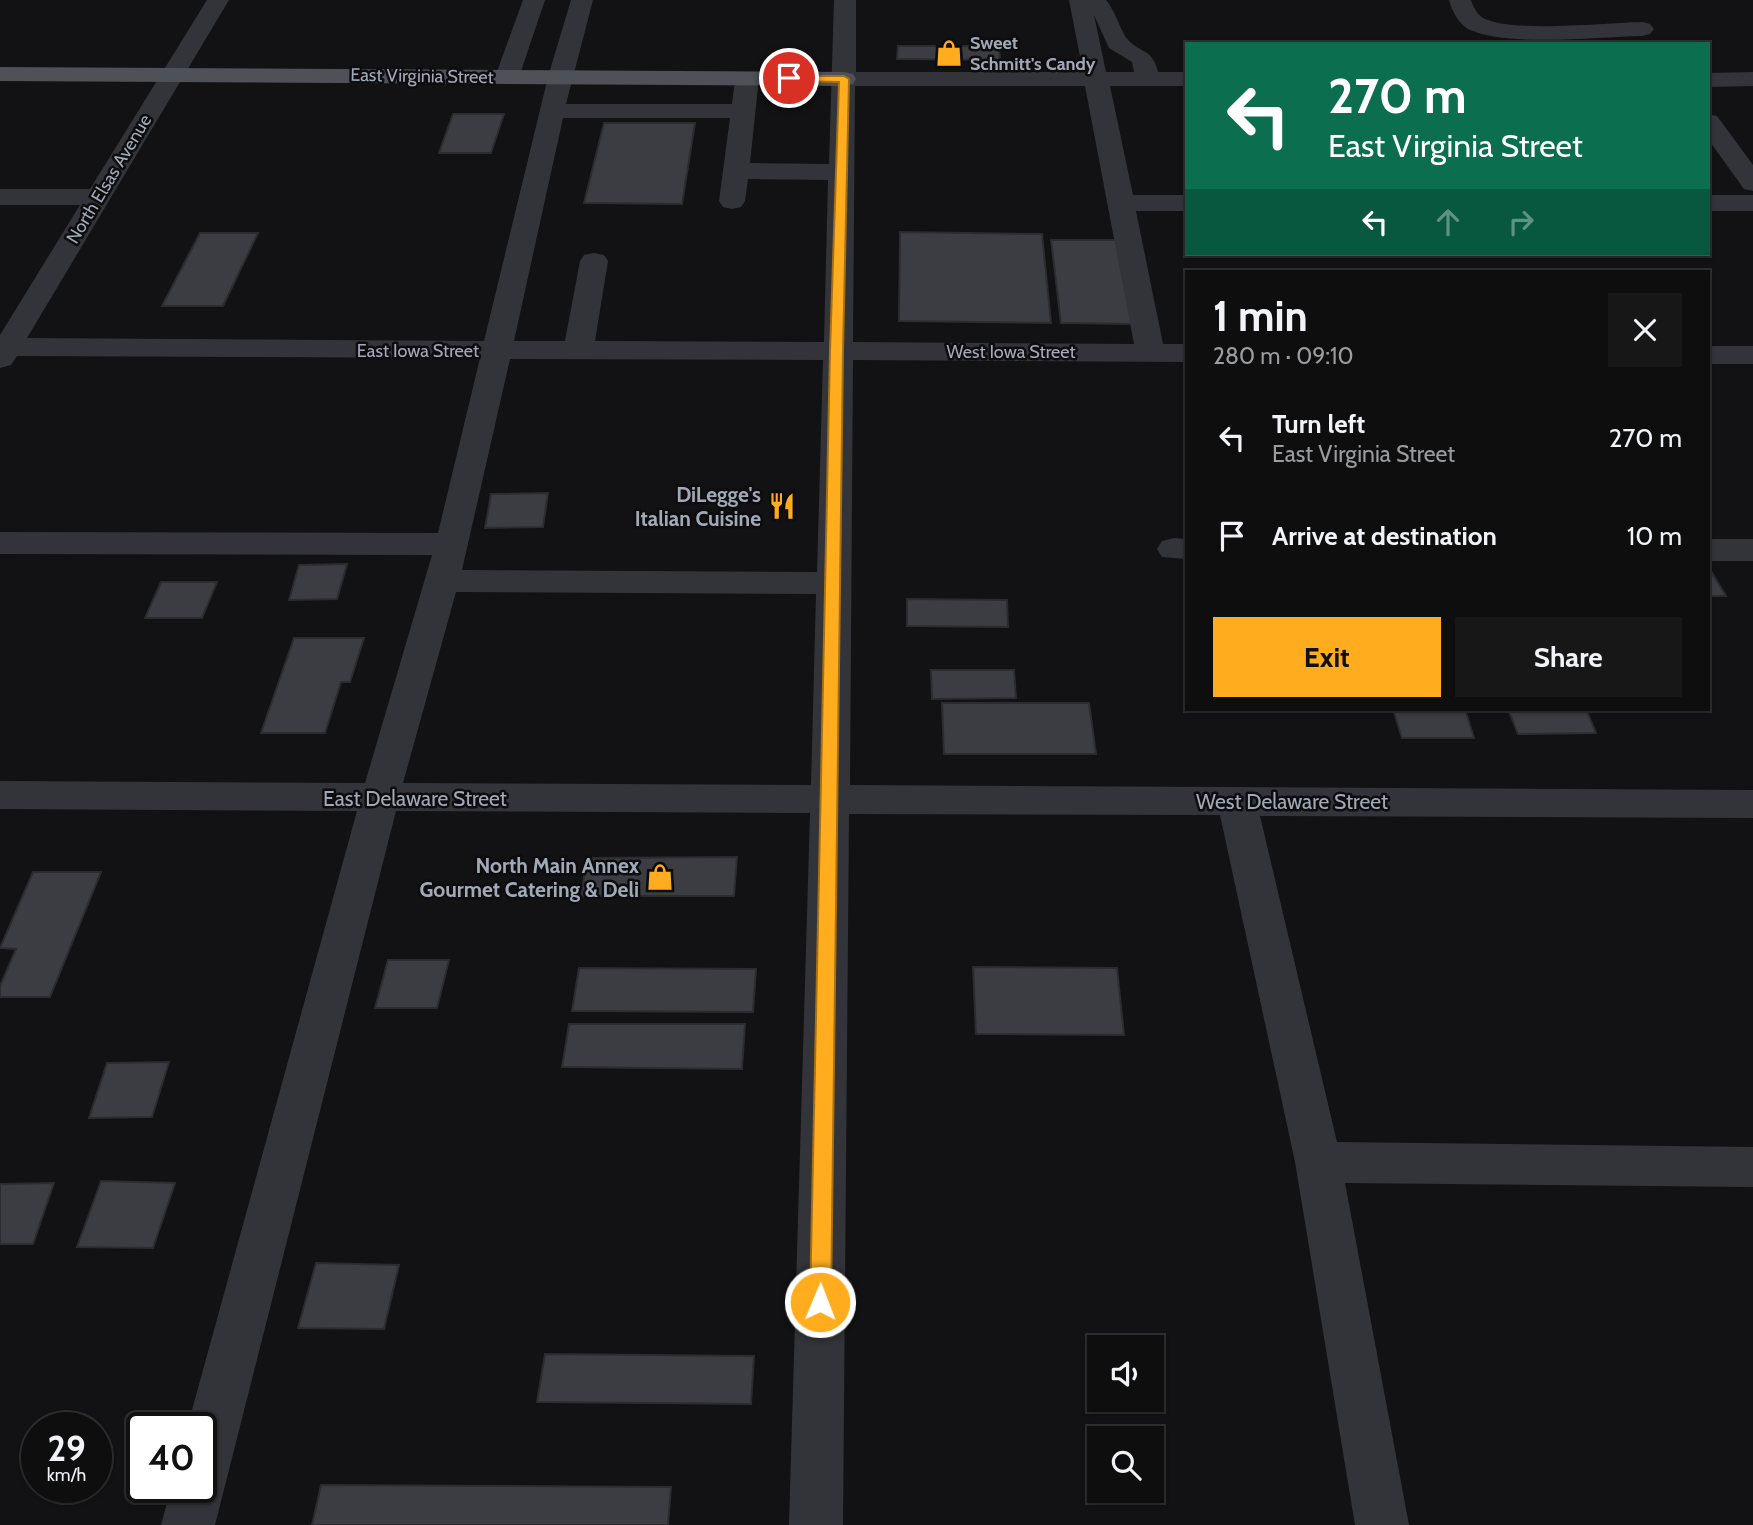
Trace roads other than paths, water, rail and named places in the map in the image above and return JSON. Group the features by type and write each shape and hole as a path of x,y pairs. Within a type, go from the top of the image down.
{"main road":[{"name":"East Virginia Street","path":"0,74 844,79"}],"street":[{"name":"North Elsas Avenue","path":"2,351 218,0"},
{"path":"507,76 534,0"},
{"path":"217,1414 380,797 452,544 562,111 560,77 582,0"},
{"path":"816,1525 836,351 845,0"},
{"path":"1080,0 1150,352"},
{"path":"1094,0 1105,13 1117,43 1143,59 1148,79"},
{"path":"1460,0 1472,21 1482,26 1515,29 1641,27"},
{"path":"732,201 736,171 732,111 748,78"},
{"path":"844,79 1185,79"},
{"path":"1710,80 1753,79"},
{"path":"562,111 594,121 705,120 732,111"},
{"path":"1710,124 1753,183"},
{"path":"736,171 842,172"},
{"path":"0,197 98,197"},
{"path":"1121,203 1185,203"},
{"path":"1710,203 1753,203"},
{"path":"578,352 594,261"},
{"name":"East Iowa Street","path":"2,351 836,351"},
{"name":"West Iowa Street","path":"836,351 1185,353"},
{"path":"1710,355 1753,355"},
{"path":"0,543 452,544"},
{"path":"1710,550 1753,550"},
{"path":"442,581 834,583"},
{"name":"East Delaware Street","path":"0,795 830,800"},
{"name":"West Delaware Street","path":"830,800 1753,804"},
{"path":"1237,801 1318,1162 1382,1525"},
{"path":"1318,1162 1753,1167"},
{"path":"188,1525 194,1503"}],"place":[{"name":"Sweet Schmitt's Candy","path":"949,53"},
{"name":"DiLegge's Italian Cuisine","path":"782,506"},
{"name":"North Main Annex Gourmet Catering & Deli","path":"660,877"}]}
